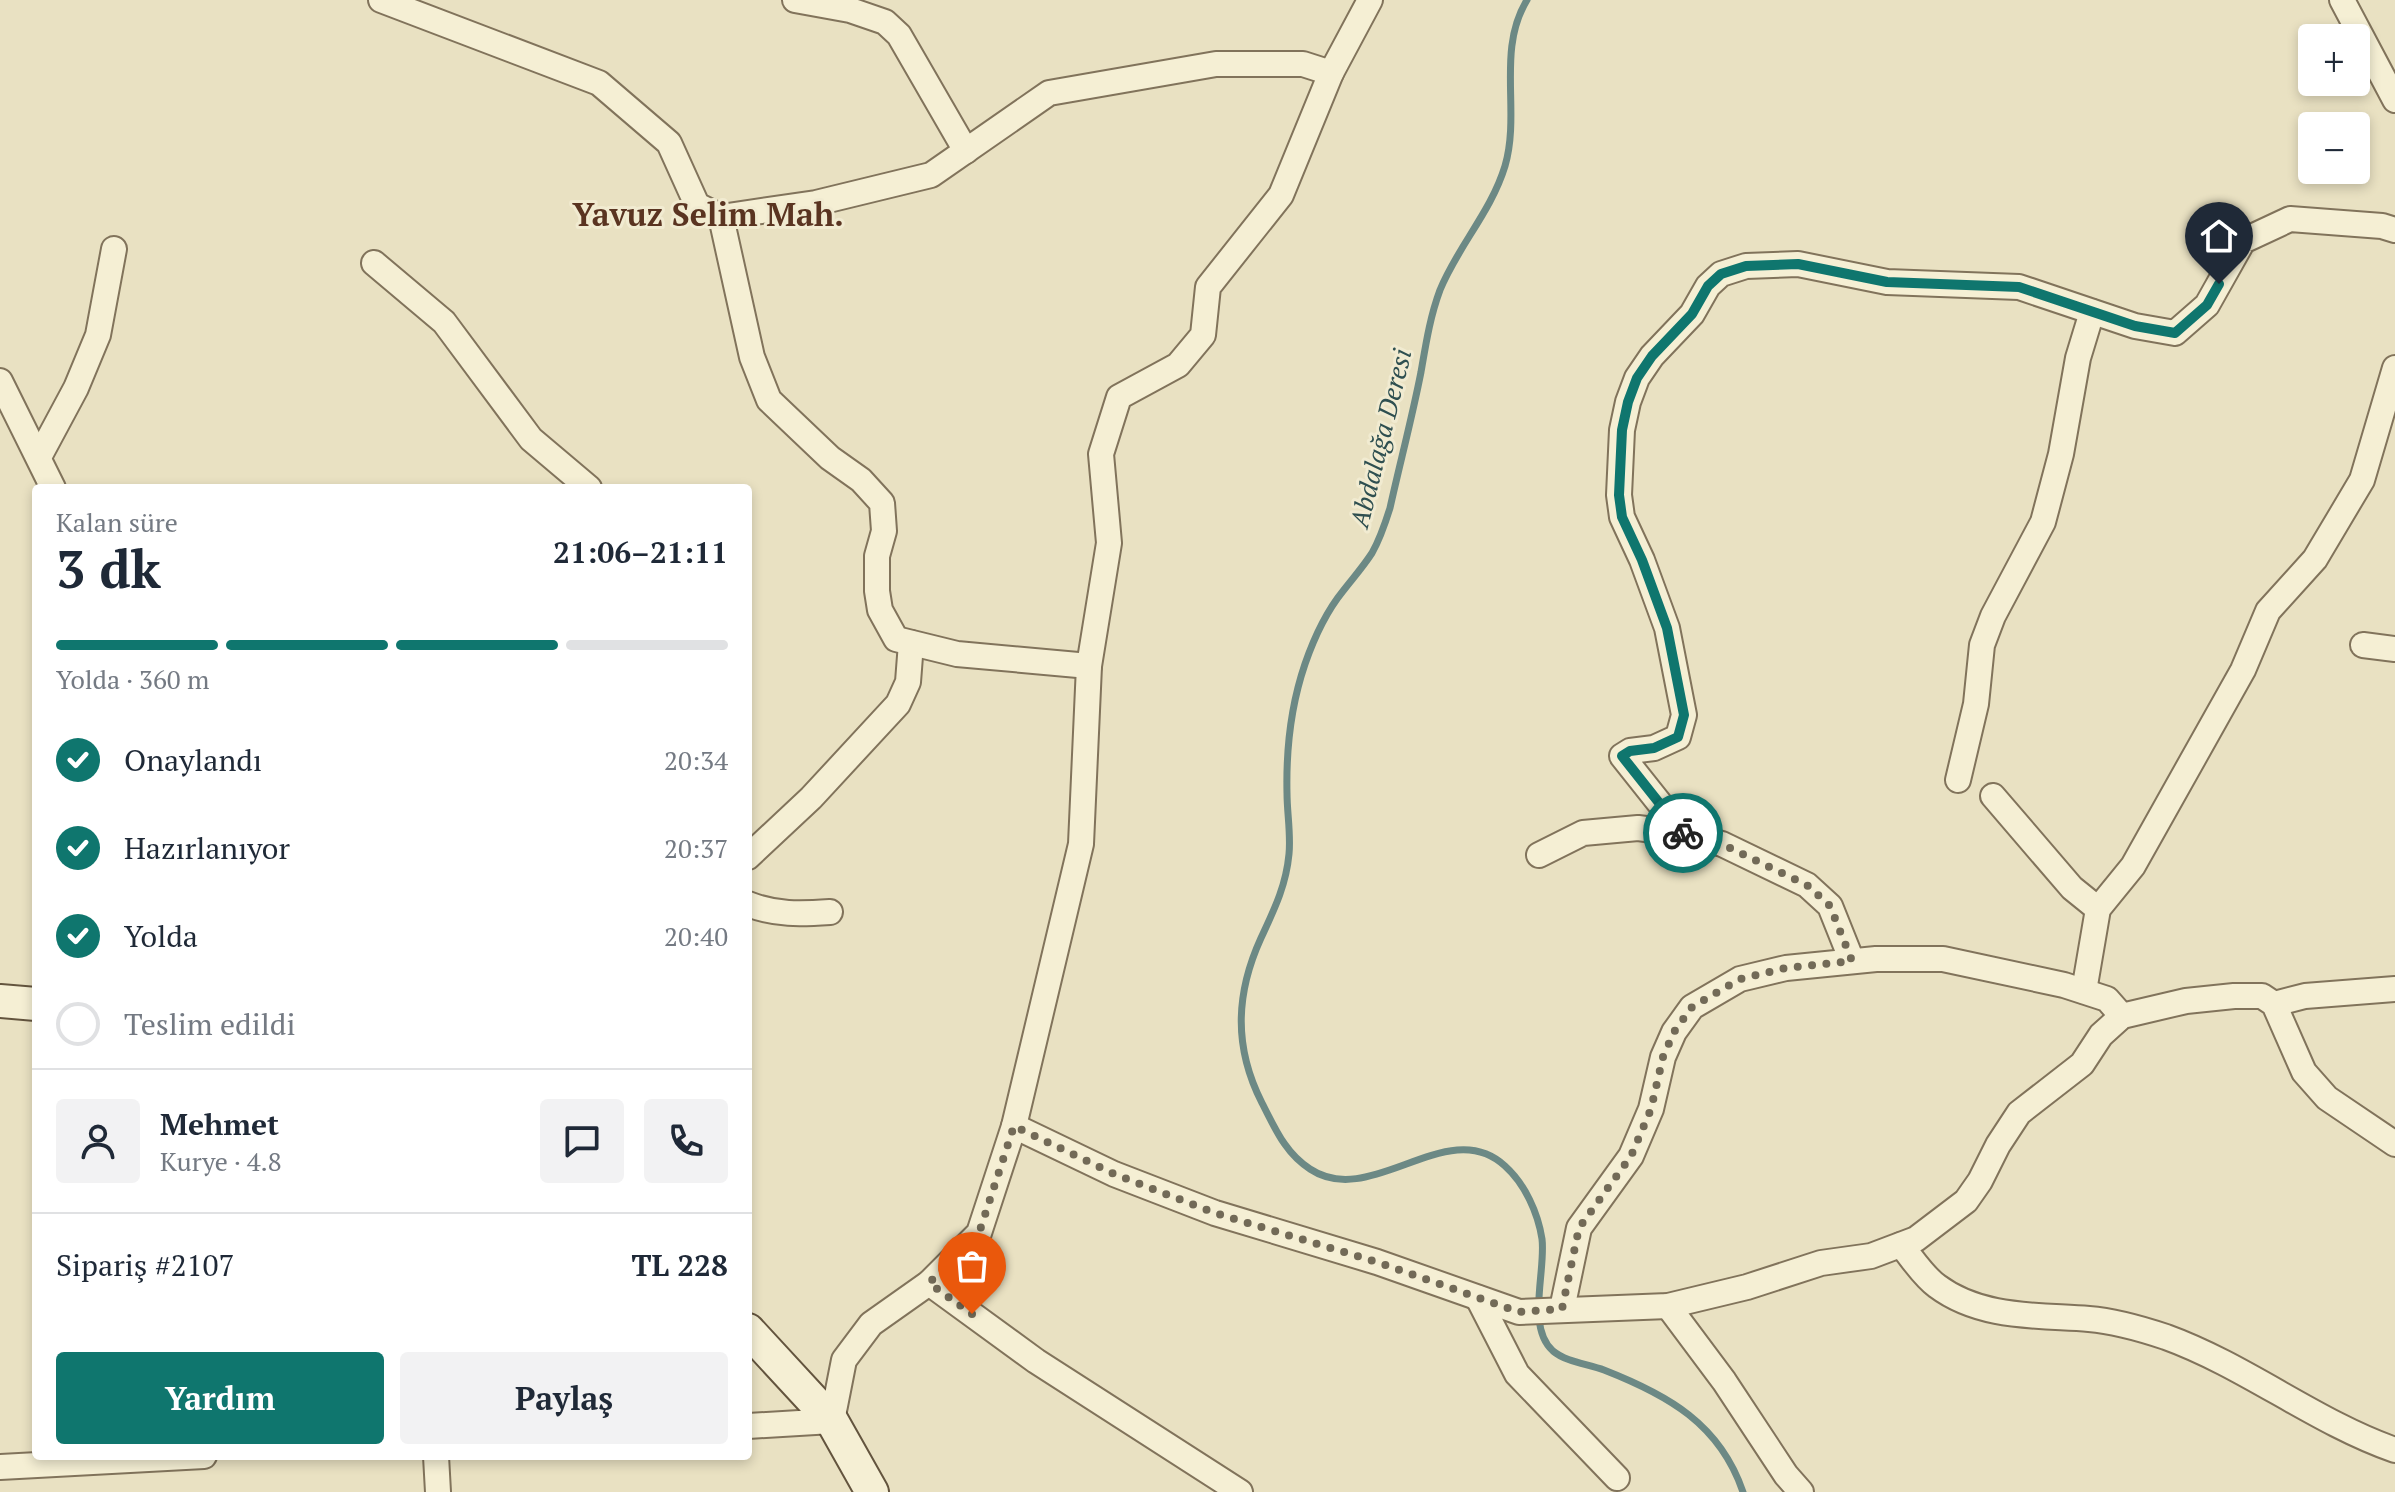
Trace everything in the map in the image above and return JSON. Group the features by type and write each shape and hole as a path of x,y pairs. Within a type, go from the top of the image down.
{"street":[{"path":"381,0 599,83 669,143 697,205 721,217 816,203 931,175 1049,93 1216,64 1303,64 1331,73"},
{"path":"832,1421 844,1360 871,1324 929,1283 979,1233 1014,1126 1081,844 1089,666 1109,543 1101,454 1119,397 1178,365 1203,335 1208,287 1281,195 1331,73 1370,0"},
{"path":"2342,0 2395,100"},
{"path":"801,1 850,10 885,22 899,35 966,151"},
{"path":"721,217 752,357 769,400 830,458 861,480 882,503 884,531 877,556 877,591 880,610 896,639 957,654 1089,666"},
{"path":"1684,834 1622,756 1630,751 1654,748 1678,737 1684,715 1667,628 1622,517 1619,495 1622,430 1637,378 1652,356 1692,314 1708,286 1721,274 1746,266 1798,264 1887,282 2019,287 2135,326 2175,333 2207,305 2243,241 2290,219 2382,226 2395,230"},
{"path":"39,457 76,388 98,335 114,249"},
{"path":"374,263 444,322 531,439 584,484"},
{"path":"1958,780 1976,704 1982,645 1993,616 2043,522 2061,454 2078,358 2092,312"},
{"path":"2084,991 2098,909 2133,866 2243,670 2268,611 2315,559 2362,480 2395,368"},
{"path":"0,381 51,484"},
{"path":"752,853 811,798 898,704 908,682 911,643"},
{"path":"2363,645 2395,649"},
{"path":"1993,796 2072,888 2098,909"},
{"path":"1539,855 1583,833 1638,828 1684,834 1722,844 1807,885 1830,906 1852,961"},
{"path":"752,906 793,915 830,912"},
{"path":"1556,1309 1579,1228 1631,1156 1651,1109 1663,1057 1674,1032 1692,1007 1740,979 1786,968 1852,961 1943,959 2084,991 2107,999 2122,1016"},
{"path":"2274,1004 2305,996 2395,989"},
{"path":"1014,1126 1114,1174 1215,1213 1377,1262 1519,1312 1668,1306 1747,1287 1821,1263 1871,1256 1916,1239 1966,1201 2019,1113 2082,1064 2101,1035 2122,1016 2186,1001 2262,996 2274,1004 2304,1072 2327,1098 2395,1144"},
{"path":"0,1001 32,1004"},
{"path":"1901,1245 1936,1286 1972,1306 2010,1314 2091,1319 2165,1337 2209,1355 2346,1429 2395,1450"},
{"path":"929,1283 1036,1361 1240,1492"},
{"path":"1478,1298 1517,1374 1617,1478"},
{"path":"1668,1306 1801,1492"},
{"path":"752,1334 832,1421 872,1492"},
{"path":"752,1426 832,1421"},
{"path":"0,1467 130,1460"},
{"path":"436,1460 438,1492"}],"waterway":[{"name":"Abdalağa Deresi","path":"1527,0 1513,40 1511,124 1505,166 1491,199 1440,290 1382,531 1372,553 1326,616 1300,680 1287,760 1289,854 1279,898 1246,980 1241,1021 1243,1042 1246,1062 1271,1122 1287,1148 1310,1169 1334,1178 1358,1178 1434,1154 1459,1150 1483,1153 1505,1166 1524,1190 1540,1229 1543,1252 1539,1313 1545,1341 1558,1355 1604,1370 1649,1390 1689,1415 1721,1448 1743,1492"}],"way so far":[{"path":"972,1314 929,1283 979,1233 1014,1126 1114,1174 1215,1213 1377,1262 1519,1312 1562,1309 1579,1228 1631,1156 1651,1109 1663,1057 1674,1032 1692,1007 1740,979 1786,968 1852,961 1830,906 1807,885 1722,844 1683,833"}],"district":[{"name":"Yavuz Selim Mah.","path":"708,214"}],"route":[{"path":"1683,833 1622,756 1630,751 1654,748 1678,737 1684,715 1667,628 1622,517 1619,495 1622,430 1637,378 1652,356 1692,314 1708,286 1721,274 1746,266 1798,264 1887,282 2019,287 2135,326 2175,333 2207,305 2219,284"}]}
